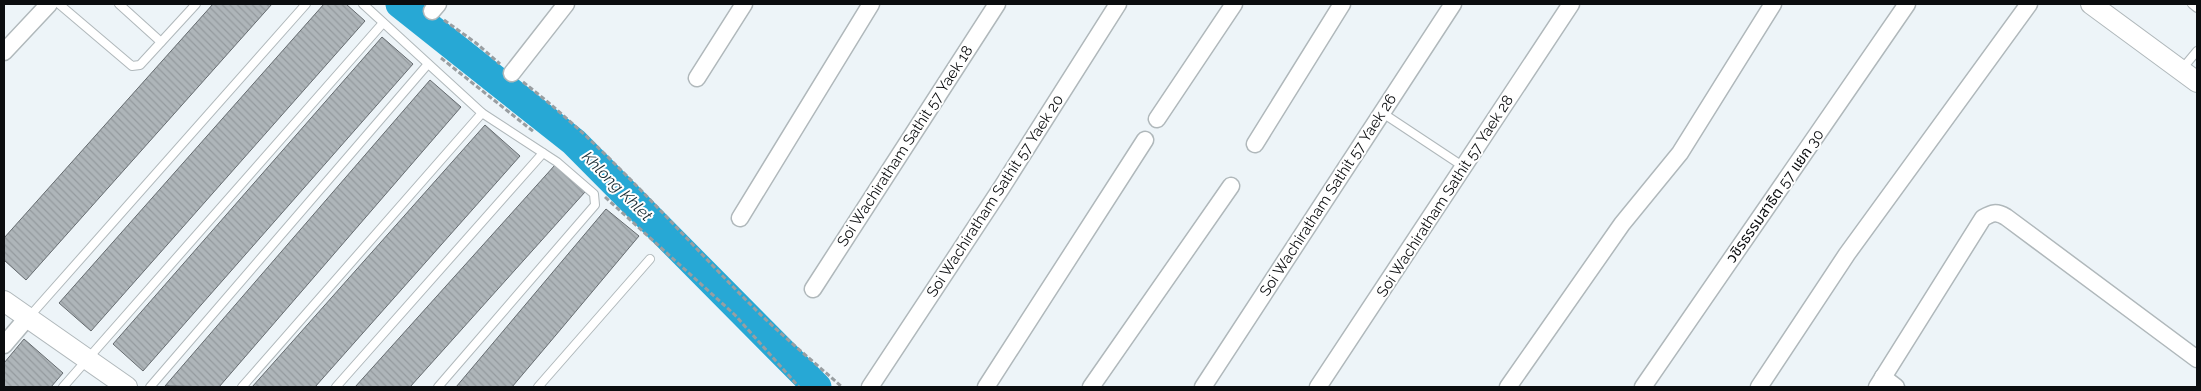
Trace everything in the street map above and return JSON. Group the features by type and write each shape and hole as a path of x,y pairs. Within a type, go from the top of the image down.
{"street":[{"path":"512,73 566,4"},
{"path":"697,78 744,4"},
{"path":"740,218 871,4"},
{"name":"Soi Wachiratham Sathit 57 Yaek 18","path":"813,289 997,4"},
{"name":"Soi Wachiratham Sathit 57 Yaek 20","path":"870,387 997,195 1118,4"},
{"path":"1157,119 1234,4"},
{"path":"1255,144 1342,4"},
{"name":"Soi Wachiratham Sathit 57 Yaek 26","path":"1203,387 1454,4"},
{"name":"Soi Wachiratham Sathit 57 Yaek 28","path":"1318,387 1571,4"},
{"path":"1508,387 1622,224 1680,153 1773,4"},
{"name":"วชิรธรรมสาธิต 57 แยก 30","path":"1643,387 1907,4"},
{"path":"1759,387 1847,254 2030,4"},
{"path":"2091,4 2197,82"},
{"path":"4,52 47,5"},
{"path":"986,387 1145,140"},
{"path":"1091,387 1231,186"},
{"path":"1896,387 1880,382 1983,218 1993,213 1999,213 2006,217 2197,359"},
{"path":"4,301 127,387"},
{"path":"4,345 28,318"}],"lane":[{"path":"118,4 161,42"},
{"path":"28,318 306,4"},
{"path":"363,4 482,113 557,162 594,194 595,205 438,387"},
{"path":"2192,4 2197,8"},
{"path":"47,5 132,66 140,65 191,5"},
{"path":"63,387 383,23"},
{"path":"2181,70 2197,52"},
{"path":"150,387 428,64"},
{"path":"1382,112 1464,167"},
{"path":"242,387 482,113"},
{"path":"336,387 543,153"},
{"path":"538,387 650,259"}],"path":[{"path":"435,7 547,101 595,145 756,310 842,387"}],"building":[{"path":"213,4 272,4 26,280 4,260 4,238"},
{"path":"324,4 346,4 365,21 91,331 59,303"},
{"path":"382,37 413,64 143,371 113,344"},
{"path":"430,80 461,107 219,387 165,386"},
{"path":"485,125 520,156 315,387 252,387"},
{"path":"555,165 585,192 410,387 355,387"},
{"path":"606,209 639,236 561,329 512,387 456,387"},
{"path":"24,339 63,373 51,387 4,387 4,363"}],"waterway":[{"name":"Khlong Khlet","path":"400,4 574,142 817,387"}]}
